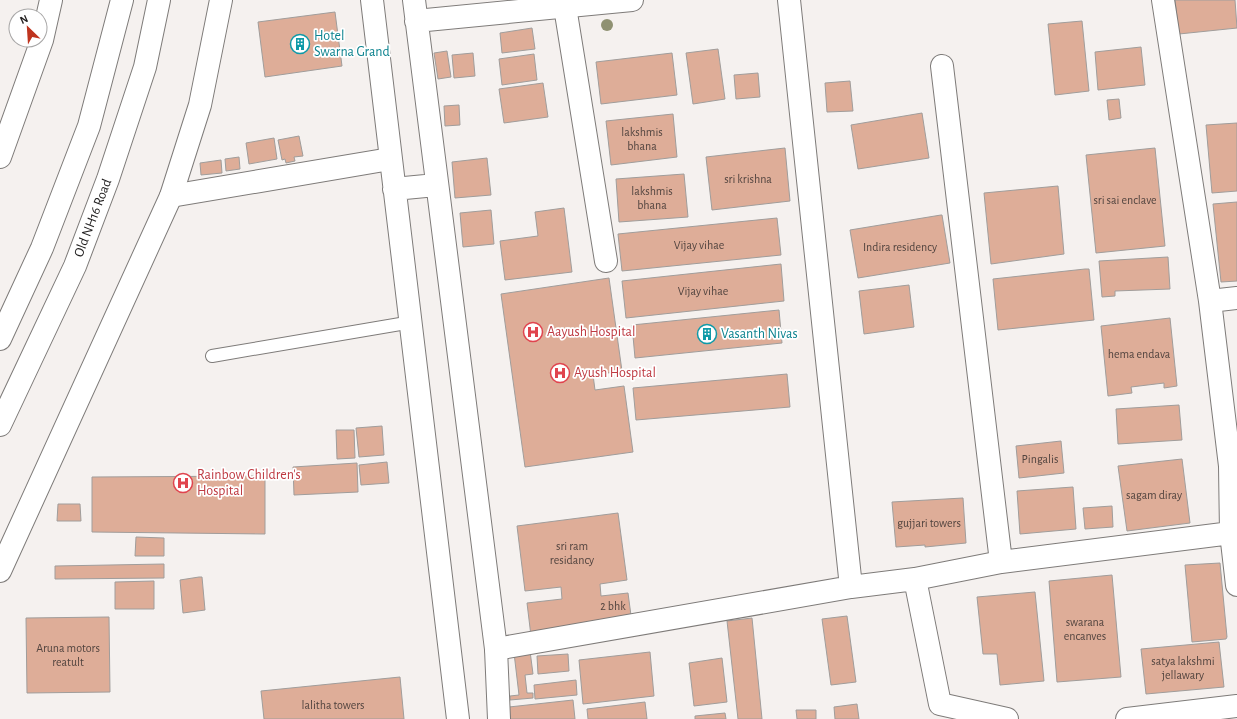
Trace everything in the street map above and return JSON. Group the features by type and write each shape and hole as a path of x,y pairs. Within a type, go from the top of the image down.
{"street":[{"path":"0,158 42,40 51,0"},
{"path":"0,340 42,248 89,126 122,0"},
{"name":"Old NH16 Road","path":"0,425 75,266 108,179 145,66 159,0"},
{"path":"0,571 171,196 200,106 221,0"},
{"path":"372,0 390,159 412,322 458,719"},
{"path":"499,719 496,649 415,10 565,6 632,0"},
{"path":"789,0 851,587"},
{"path":"1163,0 1234,465 1234,532 1237,585"},
{"path":"565,6 606,261"},
{"path":"942,66 1000,562"},
{"path":"171,196 390,159"},
{"path":"394,189 436,185"},
{"path":"1210,301 1237,298"},
{"path":"496,649 851,587 915,579 1000,562 1234,532"},
{"path":"915,579 940,704 1007,719"},
{"path":"1127,719 1237,706"}],"lane":[{"path":"212,356 412,322"}],"building":[{"path":"1175,0 1235,0 1237,28 1179,34"},
{"name":"Hotel Swarna Grand","path":"335,12 342,66 265,77 258,22"},
{"path":"1082,21 1089,91 1055,95 1048,24"},
{"path":"532,28 535,49 502,53 500,33"},
{"path":"1141,47 1145,85 1098,90 1095,52"},
{"path":"718,49 725,99 693,104 686,53"},
{"path":"447,51 451,77 438,79 434,53"},
{"path":"473,53 475,76 454,78 452,55"},
{"path":"672,53 677,95 601,104 596,62"},
{"path":"534,54 537,80 502,85 499,59"},
{"path":"758,73 760,97 736,99 734,75"},
{"path":"850,81 853,111 827,112 825,83"},
{"path":"543,83 548,117 504,123 499,89"},
{"path":"1119,99 1121,118 1109,120 1107,100"},
{"path":"459,105 460,125 445,126 444,106"},
{"path":"922,113 929,158 858,169 851,125"},
{"path":"673,114 677,157 611,165 606,121"},
{"path":"1237,123 1237,191 1212,193 1206,125"},
{"path":"299,136 303,156 294,157 295,161 286,163 285,159 282,160 278,140"},
{"path":"274,138 277,159 249,164 246,143"},
{"path":"785,148 790,201 712,210 706,157"},
{"path":"1155,148 1165,246 1096,253 1086,155"},
{"path":"239,157 240,169 226,171 225,159"},
{"path":"487,158 491,195 455,198 452,162"},
{"path":"221,160 222,173 201,175 200,163"},
{"path":"684,174 688,217 619,222 616,179"},
{"path":"1058,186 1064,254 991,264 984,193"},
{"path":"1237,202 1237,281 1221,282 1213,204"},
{"path":"564,208 572,272 505,280 500,241 538,236 535,212"},
{"path":"491,210 494,244 463,247 460,213"},
{"path":"942,215 950,263 858,278 850,230"},
{"path":"777,218 781,255 622,271 618,234"},
{"path":"1168,257 1170,289 1115,291 1115,296 1102,297 1099,261"},
{"path":"781,264 784,301 626,318 622,281"},
{"path":"1089,269 1094,320 998,330 993,279"},
{"name":"Ayush Hospital","path":"609,278 622,371 593,375 595,390 624,386 633,452 525,467 501,294"},
{"path":"909,285 914,327 864,334 859,291"},
{"name":"Vasanth Nivas","path":"779,310 782,343 635,358 632,325"},
{"path":"1170,318 1177,386 1164,388 1164,383 1131,387 1132,393 1108,396 1101,326"},
{"path":"787,374 790,407 636,420 633,388"},
{"path":"1179,405 1182,440 1118,444 1116,409"},
{"path":"382,426 384,455 359,457 356,428"},
{"path":"336,430 354,430 355,458 337,459"},
{"path":"1061,441 1064,473 1019,478 1016,446"},
{"path":"1182,459 1190,523 1127,531 1118,466"},
{"path":"387,462 389,483 361,485 359,465"},
{"path":"357,463 358,492 294,495 293,467"},
{"path":"265,476 265,534 92,532 92,477"},
{"path":"1073,487 1076,529 1020,534 1017,491"},
{"path":"963,498 966,543 925,547 925,545 896,547 892,502"},
{"path":"58,504 80,504 81,521 57,521"},
{"path":"1112,506 1113,527 1085,529 1083,508"},
{"path":"618,513 627,580 600,584 601,596 628,593 632,623 531,636 527,603 562,599 561,587 525,591 517,526"},
{"path":"136,537 164,538 164,556 135,556"},
{"path":"1220,563 1227,637 1226,639 1192,642 1185,565"},
{"path":"164,564 164,578 55,579 55,566"},
{"path":"1112,575 1121,677 1057,682 1049,581"},
{"path":"202,577 205,610 183,613 180,580"},
{"path":"154,581 154,609 115,609 115,582"},
{"path":"1035,592 1044,681 1000,685 997,654 983,654 977,597"},
{"path":"847,616 856,682 831,685 822,619"},
{"path":"109,617 110,692 27,693 26,618"},
{"path":"752,618 762,719 738,719 727,621"},
{"path":"1219,642 1224,687 1146,694 1141,649"},
{"path":"530,651 533,674 525,675 527,693 533,693 533,698 510,700 510,696 519,695 514,653"},
{"path":"650,652 654,696 583,704 579,660"},
{"path":"568,654 569,671 538,674 537,656"},
{"path":"722,658 727,702 694,706 689,663"},
{"path":"400,677 404,719 264,719 261,691"},
{"path":"576,680 577,695 535,699 534,685"},
{"path":"573,700 575,719 510,719 509,707"},
{"path":"645,702 647,719 588,719 587,709"},
{"path":"857,704 859,719 835,719 834,707"},
{"path":"796,710 816,710 816,719 797,719"},
{"path":"725,713 726,719 695,719 695,716"}],"place":[{"name":"Hotel Swarna Grand","path":"300,44"},
{"name":"Aayush Hospital","path":"533,332"},
{"name":"Vasanth Nivas","path":"707,334"},
{"name":"Ayush Hospital","path":"560,373"},
{"name":"Rainbow Children's Hospital","path":"183,483"}]}
